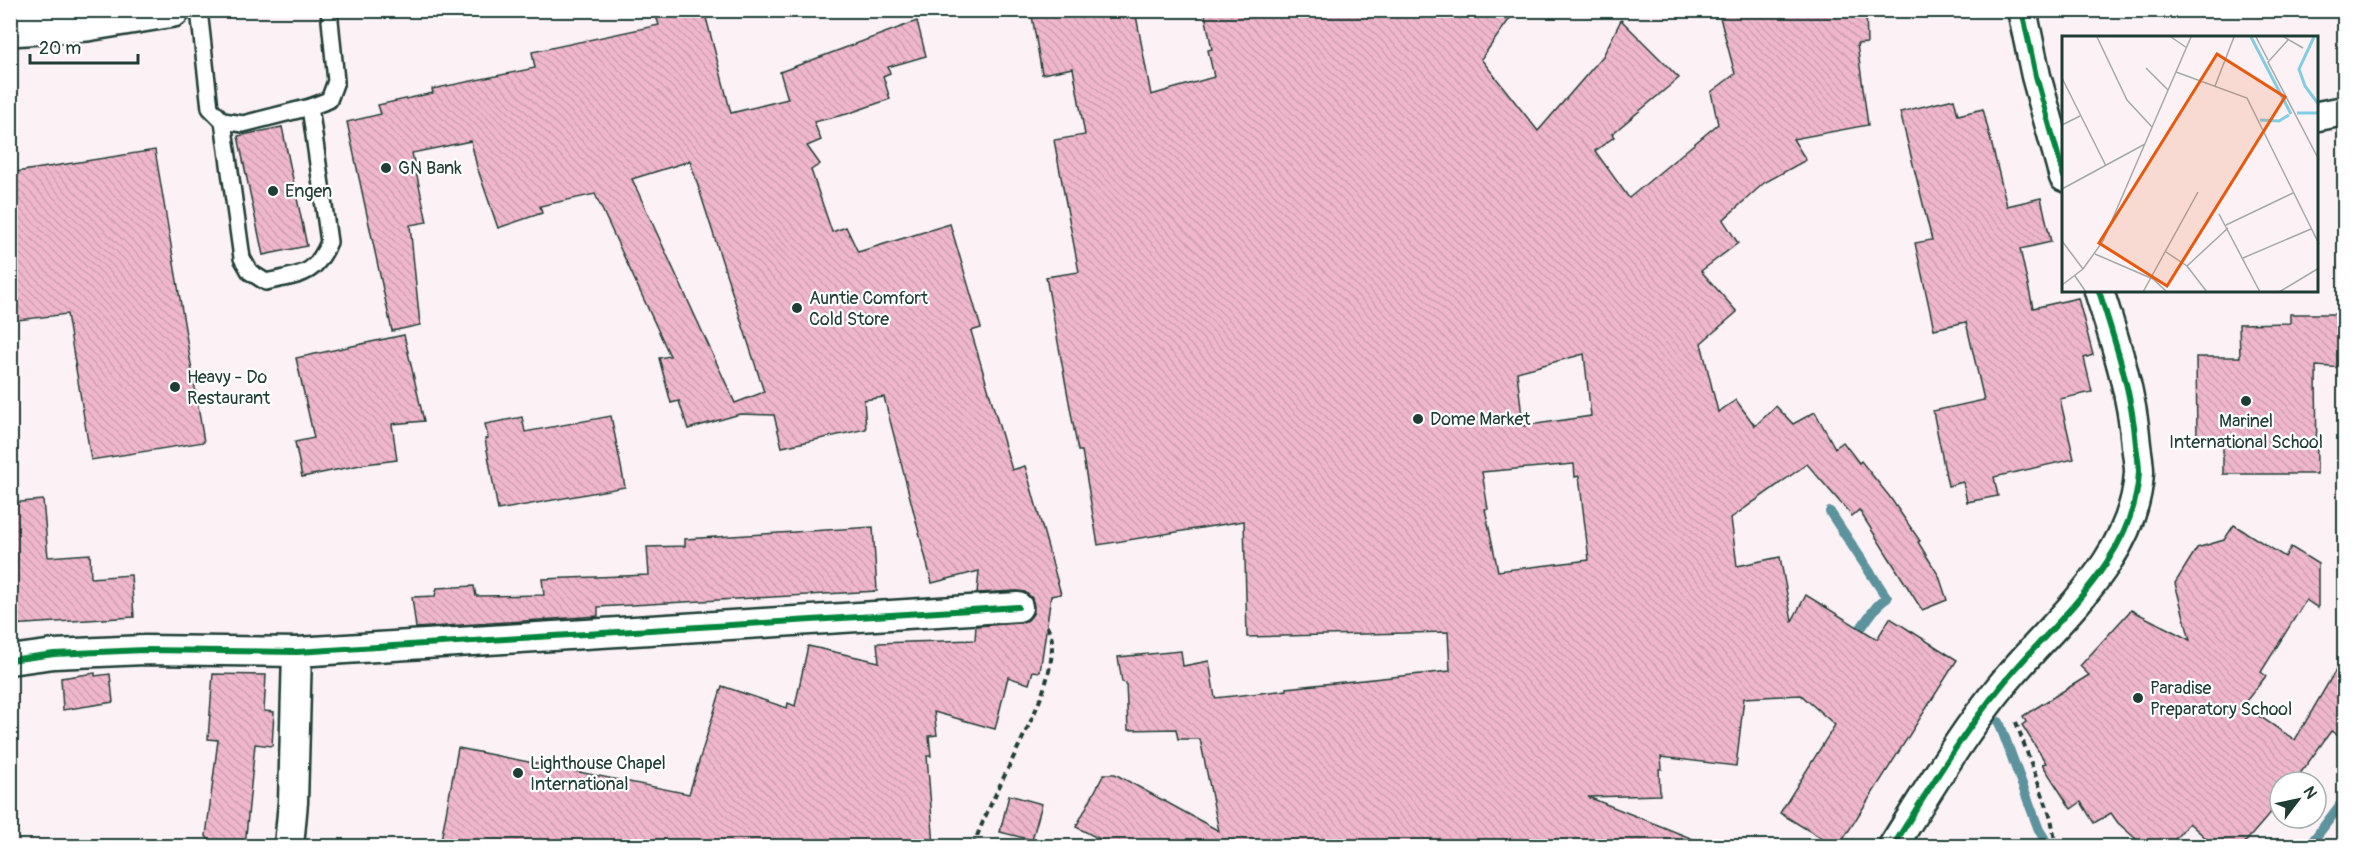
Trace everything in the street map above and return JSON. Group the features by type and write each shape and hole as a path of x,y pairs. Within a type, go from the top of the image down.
{"main road":[{"path":"10,29 87,24 173,10"}],"street":[{"path":"2022,10 2036,76 2062,166"},
{"path":"2319,116 2344,111"},
{"path":"1893,846 1946,762 2003,684 2078,600 2108,560 2129,520 2139,472 2134,415 2099,292"},
{"path":"10,660 54,654 144,650 297,652 1018,607"},
{"path":"289,846 293,802 297,652"}],"lane":[{"path":"199,10 210,108 223,121 243,124 329,100 336,81 329,10"},
{"path":"223,121 242,258 250,272 266,282 311,271 323,258 329,242 310,107"}],"path":[{"path":"973,846 984,818 1032,720 1050,661 1053,639 1046,625 1033,614 1018,607"},
{"path":"2003,684 2051,818 2056,846"}],"building":[{"path":"654,10 704,10 731,113 788,99 780,72 917,21 926,56 888,67 890,73 883,76 890,99 847,114 814,122 821,140 807,146 820,164 811,170 832,232 846,227 858,252 950,224 981,328 971,331 1012,470 1025,466 1061,594 1051,596 1040,672 1033,671 1029,684 1008,677 995,729 934,712 937,735 929,736 931,756 927,756 934,846 440,846 458,748 689,794 722,686 787,708 788,703 795,706 808,646 879,662 877,643 975,640 976,626 1020,623 1028,620 1033,614 1032,598 1025,592 977,593 979,571 932,583 884,397 864,400 866,429 782,447 774,415 740,414 688,429 679,401 671,403 659,358 670,356 595,194 540,206 542,213 498,228 477,167 471,141 412,153 427,222 410,225 420,325 392,331 347,122 381,114 378,105 433,93 432,89 535,68 532,52 659,25","holes":["690,161 764,392 735,403 632,179"]},
{"path":"1031,10 1135,10 1151,95 1214,77 1208,50 1212,49 1204,10 1516,10 1481,59 1538,131 1603,56 1621,20 1679,78 1612,134 1614,137 1595,151 1629,198 1718,124 1711,92 1735,74 1718,10 1866,10 1867,43 1857,44 1868,125 1793,139 1806,160 1764,183 1723,220 1738,243 1701,271 1737,312 1701,343 1718,412 1736,400 1755,426 1776,406 1793,424 1815,412 1835,448 1843,442 1889,496 1920,541 1918,542 1939,576 1947,600 1922,610 1859,510 1852,516 1807,464 1731,518 1737,566 1780,557 1792,621 1806,595 1877,639 1890,618 1957,660 1839,846 1834,846 1780,813 1835,725 1801,695 1744,698 1736,766 1661,757 1660,795 1588,797 1708,846 1113,846 1076,827 1104,774 1115,774 1219,831 1200,739 1178,739 1176,729 1128,730 1126,683 1122,682 1118,657 1181,651 1183,666 1209,661 1215,698 1287,690 1286,688 1450,671 1448,632 1247,637 1244,521 1098,545 1082,451 1078,451 1046,277 1079,272 1054,140 1085,135 1073,68 1042,74","holes":["1584,354 1591,416 1523,426 1517,372","1574,464 1575,477 1579,476 1589,560 1498,571 1485,509 1488,509 1482,472"]},
{"path":"1954,99 1958,115 1983,109 2007,206 2041,198 2051,242 2020,249 2033,308 2078,298 2093,355 2084,358 2092,392 2060,399 2074,459 1994,477 1998,496 1967,502 1963,482 1948,486 1933,411 1984,400 1966,322 1934,329 1915,243 1932,240 1900,112"},
{"name":"Engen","path":"282,127 307,246 263,255 238,136"},
{"path":"155,150 204,442 91,460 67,314 10,321 10,173"},
{"path":"2290,314 2344,314 2344,368 2316,366 2317,474 2223,474 2223,436 2197,437 2196,357 2240,357 2239,324 2290,323"},
{"path":"404,335 424,421 392,424 397,460 302,477 295,442 314,438 296,358"},
{"path":"611,416 625,487 498,510 485,439 488,438 485,424 522,417 525,432"},
{"path":"43,500 48,557 90,554 91,578 131,575 134,617 10,625 10,503"},
{"path":"2234,525 2285,557 2291,547 2318,564 2318,608 2306,600 2261,672 2266,676 2243,705 2295,740 2344,656 2344,739 2331,731 2303,770 2268,770 2268,816 2242,846 2215,846 2189,823 2169,846 2144,846 2118,823 2111,813 2094,823 2081,802 2071,809 2042,764 2046,763 2022,725 2026,722 2023,716 2089,675 2080,666 2131,610 2190,640 2175,583 2197,548 2224,540"},
{"path":"873,527 877,591 598,607 598,616 416,628 412,597 435,596 437,588 474,586 476,596 544,595 542,579 649,575 647,547 685,546 685,539"},
{"path":"95,673 95,676 110,674 113,702 63,710 61,678"},
{"path":"213,674 266,675 264,711 274,712 272,746 255,744 245,846 213,846 206,836 218,740 208,739"},
{"path":"1009,795 1042,804 1032,840 1000,832"}],"waterway":[{"path":"1830,512 1887,598 1874,610 1853,639"},
{"path":"1999,722 2039,830 2049,846"},
{"path":"2309,846 2344,800"}],"cycle path":[{"path":"2022,10 2036,76 2062,170"},
{"path":"1893,846 1973,724 2022,661 2088,588 2123,534 2134,504 2139,465 2127,386 2099,292"},
{"path":"10,660 54,654 144,650 297,652 1018,607"}],"place":[{"name":"GN Bank","path":"386,168"},
{"name":"Engen","path":"273,191"},
{"name":"Auntie Comfort Cold Store","path":"797,308"},
{"name":"Heavy - Do Restaurant","path":"175,387"},
{"name":"Marinel International School","path":"2246,401"},
{"name":"Dome Market","path":"1418,419"},
{"name":"Paradise Preparatory School","path":"2138,698"},
{"name":"Lighthouse Chapel International","path":"518,773"}]}
